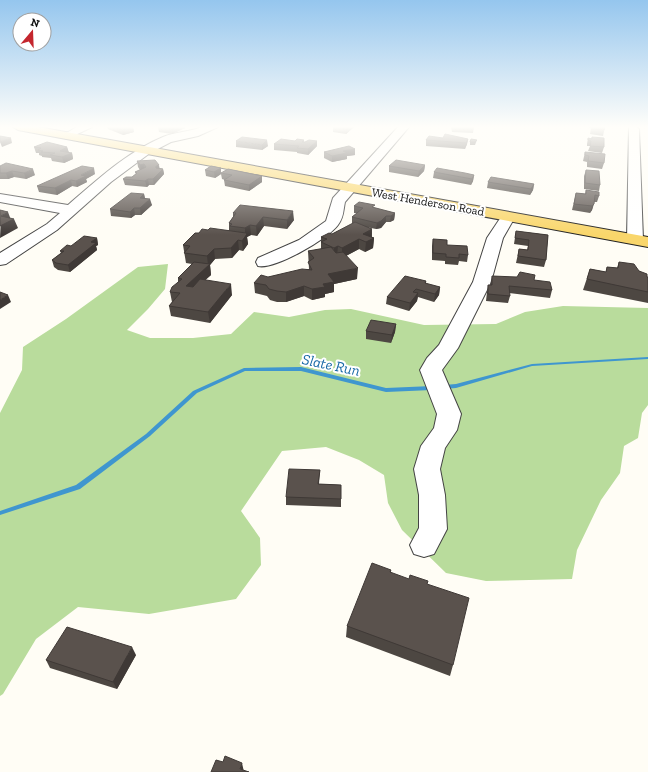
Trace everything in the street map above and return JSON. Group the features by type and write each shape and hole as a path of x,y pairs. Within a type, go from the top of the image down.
{"main road":[{"name":"West Henderson Road","path":"216,163 641,241"}],"street":[{"path":"0,260 52,227 106,179 128,163"},
{"path":"264,262 312,238 331,224 336,217 338,201 373,163"},
{"path":"635,163 641,241"},
{"path":"0,198 70,210"},
{"path":"424,545 433,529 432,495 427,469 433,446 445,430 449,414 432,370 434,363 448,348 482,282 495,238 508,217"}],"green space":[{"path":"168,264 165,289 127,330 150,338 193,338 231,334 254,312 289,317 325,310 351,309 424,325 496,324 525,312 563,306 648,308 648,405 642,413 638,438 624,446 620,473 601,500 577,550 572,579 486,581 446,573 402,530 388,503 384,475 359,460 326,447 282,451 241,511 260,538 261,565 236,599 149,614 78,607 36,639 3,694 0,696 0,413 22,370 23,347 66,319 138,267"}],"building":[{"path":"6,163 33,169 24,173 12,171 0,173 0,166"},
{"path":"139,163 157,163 159,165 156,166 156,168 163,169 153,179 148,179 145,181 123,179 126,177 132,177 137,173 135,172 146,167 144,164 140,165"},
{"path":"392,163 414,163 425,165 419,171 389,166"},
{"path":"82,166 94,168 81,175 86,176 76,181 71,180 55,188 37,186"},
{"path":"211,166 221,168 214,172 205,170"},
{"path":"437,168 474,175 472,179 434,172"},
{"path":"228,169 262,176 249,185 224,180 232,175 221,173"},
{"path":"586,170 599,171 600,185 585,183"},
{"path":"491,177 534,184 531,189 488,182"},
{"path":"586,190 599,192 599,196 595,195 594,204 592,206 574,204 576,193 586,194"},
{"path":"131,193 144,194 140,198 150,199 140,208 134,208 130,212 110,209"},
{"path":"359,202 375,205 372,207 395,213 391,216 386,216 377,223 352,217 363,208 354,206"},
{"path":"240,205 293,211 287,220 263,217 256,226 250,225 245,228 230,226 232,224 229,223 236,213 233,213"},
{"path":"0,210 8,212 1,216 14,219 0,226"},
{"path":"355,222 372,229 363,234 374,238 366,242 359,239 342,248 338,246 334,248 321,242 327,239 321,237 329,233 332,234"},
{"path":"210,228 247,234 242,241 238,240 231,248 214,249 207,256 184,253 190,246 183,245 195,233 199,233 202,229 208,230"},
{"path":"516,231 548,235 546,260 518,256 519,249 528,250 529,240 515,238"},
{"path":"84,236 97,238 91,242 96,243 68,265 56,263 52,260 64,251 60,251 67,245 71,246"},
{"path":"433,239 447,240 447,245 467,246 468,255 459,254 459,258 446,257 446,254 433,253"},
{"path":"331,247 336,253 343,252 358,268 328,274 334,282 323,284 325,287 312,289 304,286 286,292 269,289 266,285 254,283 261,275 268,277 302,269 312,270 308,262 314,258 308,251"},
{"path":"194,262 210,264 186,286 193,287 200,279 231,284 208,312 169,306 180,293 170,292 172,287 182,279 178,278"},
{"path":"619,262 634,264 639,271 647,274 648,292 587,279 590,269 606,272 607,267 618,268"},
{"path":"520,272 535,275 534,280 550,282 552,290 509,286 510,296 488,294 488,285 492,285 492,276 517,277"},
{"path":"405,276 426,281 425,283 440,287 435,294 416,289 413,292 418,293 410,303 387,297"},
{"path":"0,292 8,295 0,300"},
{"path":"371,320 396,324 392,335 366,331"},
{"path":"289,469 320,470 318,484 341,485 341,499 286,497"},
{"path":"372,563 409,579 410,575 428,581 427,584 469,598 453,665 347,626"},
{"path":"67,627 132,647 113,682 46,660"},
{"path":"225,756 242,763 240,769 249,772 211,772 216,760 223,762"}],"waterway":[{"name":"Slate Run","path":"444,387 456,386 532,365 648,358"},
{"name":"Slate Run","path":"0,513 78,487 148,435 195,392 244,370 301,369 386,390 432,388"}]}
